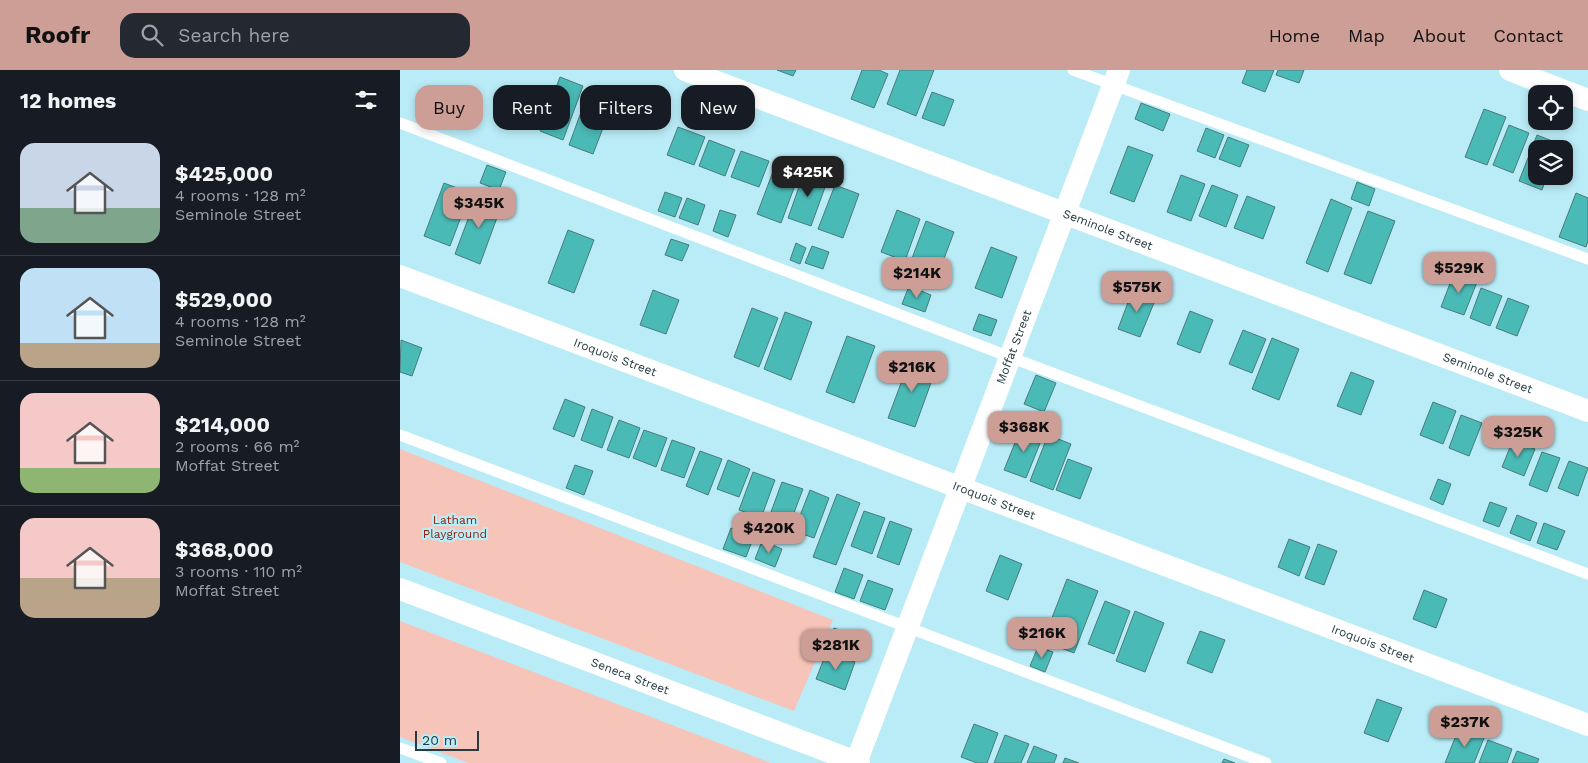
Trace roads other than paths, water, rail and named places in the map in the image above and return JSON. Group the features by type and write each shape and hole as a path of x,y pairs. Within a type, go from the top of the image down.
{"street":[{"name":"Seminole Street","path":"685,70 1588,412"},
{"path":"1510,70 1588,100"},
{"name":"Moffat Street","path":"857,763 1116,78"},
{"name":"Iroquois Street","path":"400,276 1588,726"},
{"name":"Seneca Street","path":"400,589 857,763"}],"lane":[{"path":"1073,70 1116,78 1588,259"},
{"path":"400,123 1588,574"},
{"path":"400,435 1266,763"},
{"path":"400,748 440,763"}],"park label":[{"name":"Latham Playground","path":"455,527"}]}
